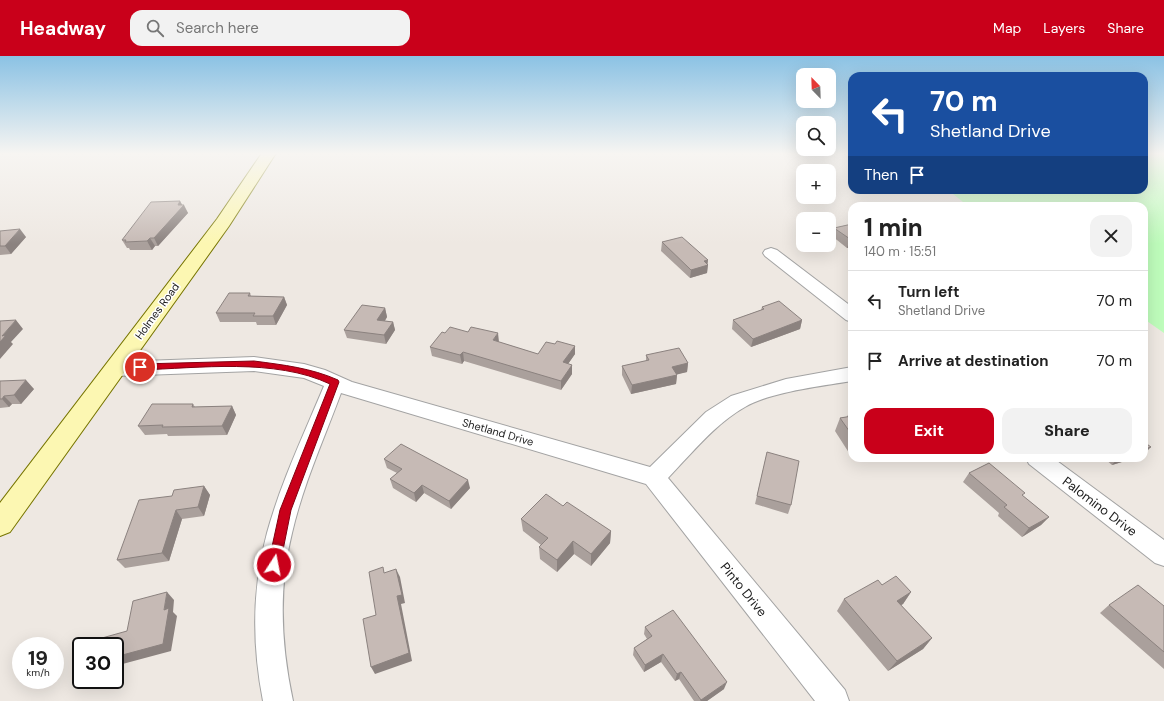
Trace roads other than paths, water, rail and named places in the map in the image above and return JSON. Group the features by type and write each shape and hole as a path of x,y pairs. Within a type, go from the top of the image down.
{"street":[{"name":"Holmes Road","path":"0,524 223,222 249,183"},
{"path":"772,253 848,313"},
{"name":"Shetland Drive","path":"115,369 254,364 304,371 318,375 345,387 654,477"},
{"path":"654,477 714,418 738,401 779,388 848,375"},
{"path":"278,701 272,671 268,632 268,608 274,565 286,510 335,382"},
{"name":"Palomino Drive","path":"1042,462 1164,555"},
{"name":"Pinto Drive","path":"654,477 834,701"}]}
